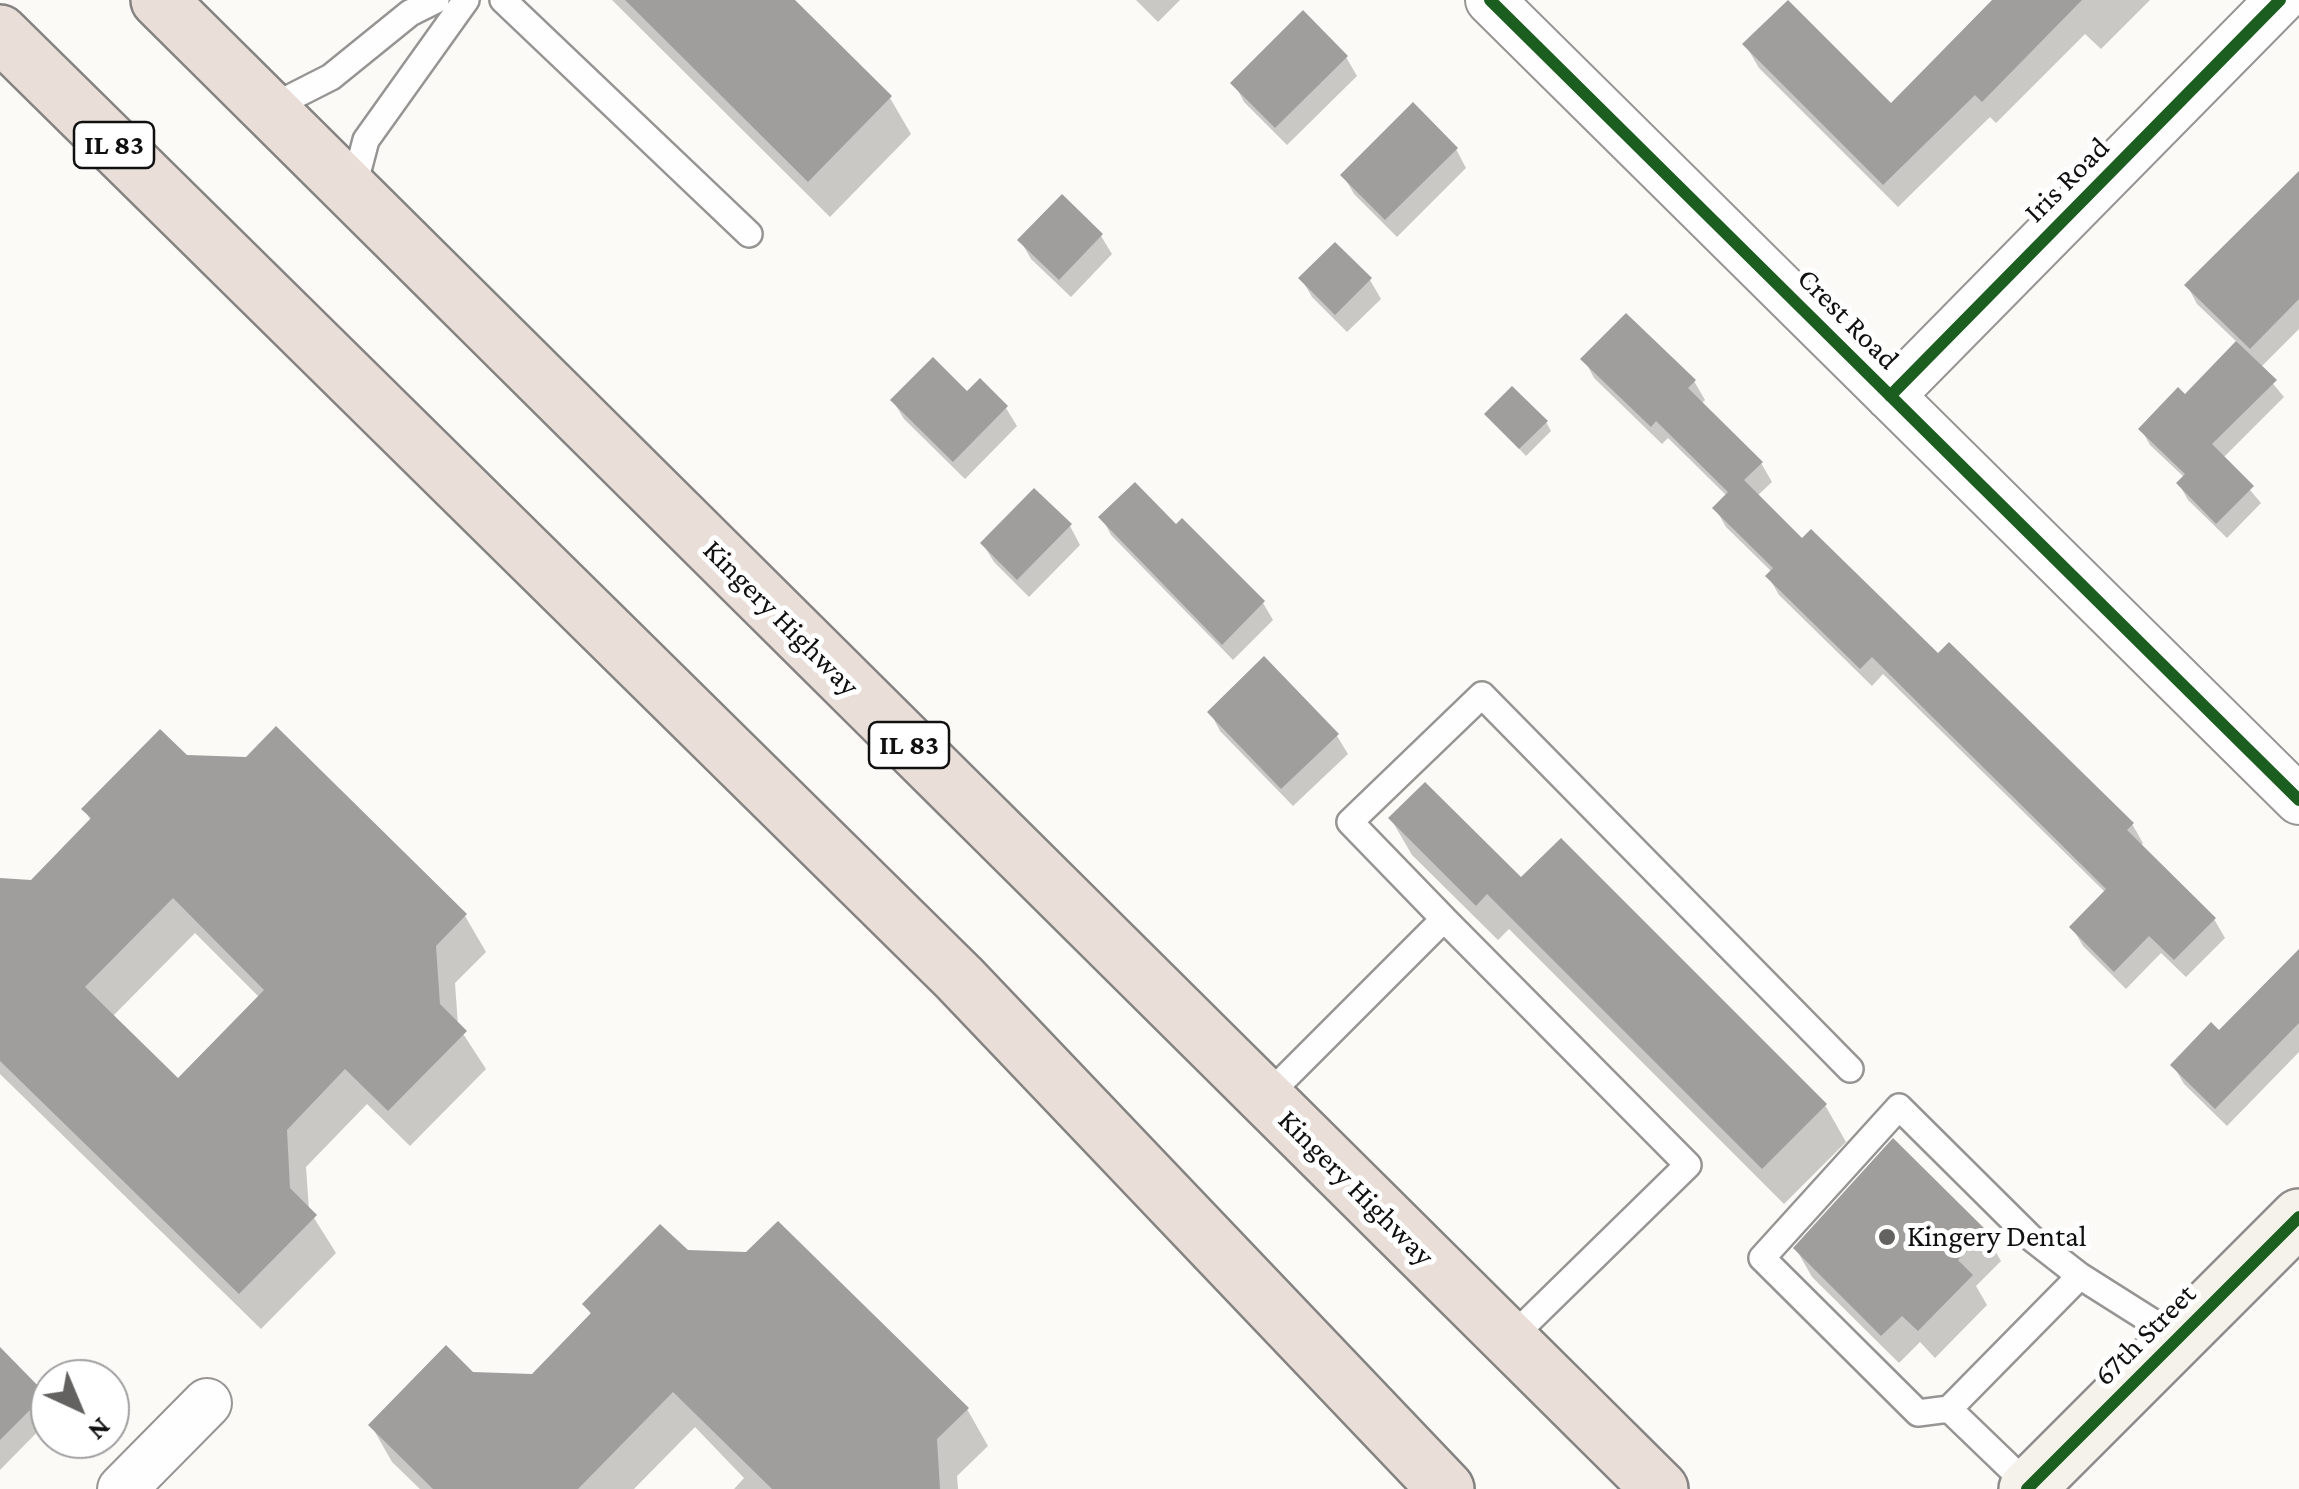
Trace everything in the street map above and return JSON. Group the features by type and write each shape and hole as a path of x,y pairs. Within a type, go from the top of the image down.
{"highway":[{"name":"Kingery Highway","path":"158,0 1660,1489"},
{"name":"IL 83","path":"0,33 959,978 1446,1489"}],"street":[{"name":"Crest Road","path":"1490,0 2299,800"},
{"name":"Iris Road","path":"1890,396 2280,0"},
{"name":"67th Street","path":"2028,1488 2299,1217"},
{"path":"122,1489 207,1404"}],"lane":[{"path":"268,109 332,77 410,12 436,0"},
{"path":"352,193 366,140 466,0"},
{"path":"503,0 749,234"},
{"path":"1509,1340 1688,1164 1350,822 1482,695 1850,1069"},
{"path":"1265,1098 1444,919"},
{"path":"2080,1276 1949,1409 1918,1412 1762,1258 1899,1107 2030,1237 2080,1276 2178,1338"},
{"path":"1949,1409 2028,1488"}],"building":[{"path":"625,0 795,0 892,96 808,182"},
{"path":"1788,0 1891,103 1992,0 2082,0 1982,102 1975,95 1883,185 1742,44"},
{"path":"1303,10 1348,56 1275,128 1230,83"},
{"path":"1413,102 1458,148 1385,220 1340,175"},
{"path":"2299,171 2299,299 2250,349 2184,285"},
{"path":"1062,194 1103,234 1059,280 1017,240"},
{"path":"1335,242 1372,278 1335,315 1298,278"},
{"path":"1626,313 1696,380 1688,388 1763,462 1744,480 1802,538 1811,529 1938,653 1949,642 2134,823 2127,830 2216,918 2174,960 2149,936 2114,972 2069,927 2106,889 1872,657 1860,669 1765,576 1773,568 1712,508 1728,492 1656,421 1651,427 1580,359"},
{"path":"2236,341 2277,380 2212,444 2254,486 2216,524 2176,483 2185,474 2138,429 2178,387 2185,394"},
{"path":"933,357 967,391 980,378 1008,406 953,462 890,400"},
{"path":"1512,386 1548,421 1519,449 1484,414"},
{"path":"1135,482 1176,524 1182,518 1265,601 1222,645 1098,517"},
{"path":"1034,488 1072,524 1017,580 980,543"},
{"path":"1264,656 1339,734 1281,789 1207,712"},
{"path":"276,726 467,914 436,946 440,1004 467,1031 388,1111 345,1069 287,1130 290,1188 317,1215 239,1294 0,1061 0,878 31,880 91,818 81,809 160,729 187,755 246,757","holes":["173,898 264,990 178,1078 85,987"]},
{"path":"1425,782 1521,877 1561,838 1827,1104 1762,1169 1487,894 1476,906 1388,818"},
{"path":"2299,949 2299,1023 2215,1109 2170,1065 2211,1022 2219,1030"},
{"name":"Kingery Dental","path":"1893,1138 1987,1231 1958,1260 1973,1275 1918,1331 1902,1316 1881,1336 1793,1248"},
{"path":"778,1221 969,1408 937,1439 940,1489 772,1489 673,1392 578,1489 433,1489 368,1425 446,1345 473,1372 532,1374 591,1313 582,1304 660,1224 688,1250 746,1252"},
{"path":"0,1347 30,1378 30,1410 0,1440"}],"cycle path":[{"path":"1490,0 2299,800"},
{"path":"1890,396 2280,0"},
{"path":"2027,1489 2299,1217"}],"place":[{"name":"Kingery Dental","path":"1887,1237"}]}
